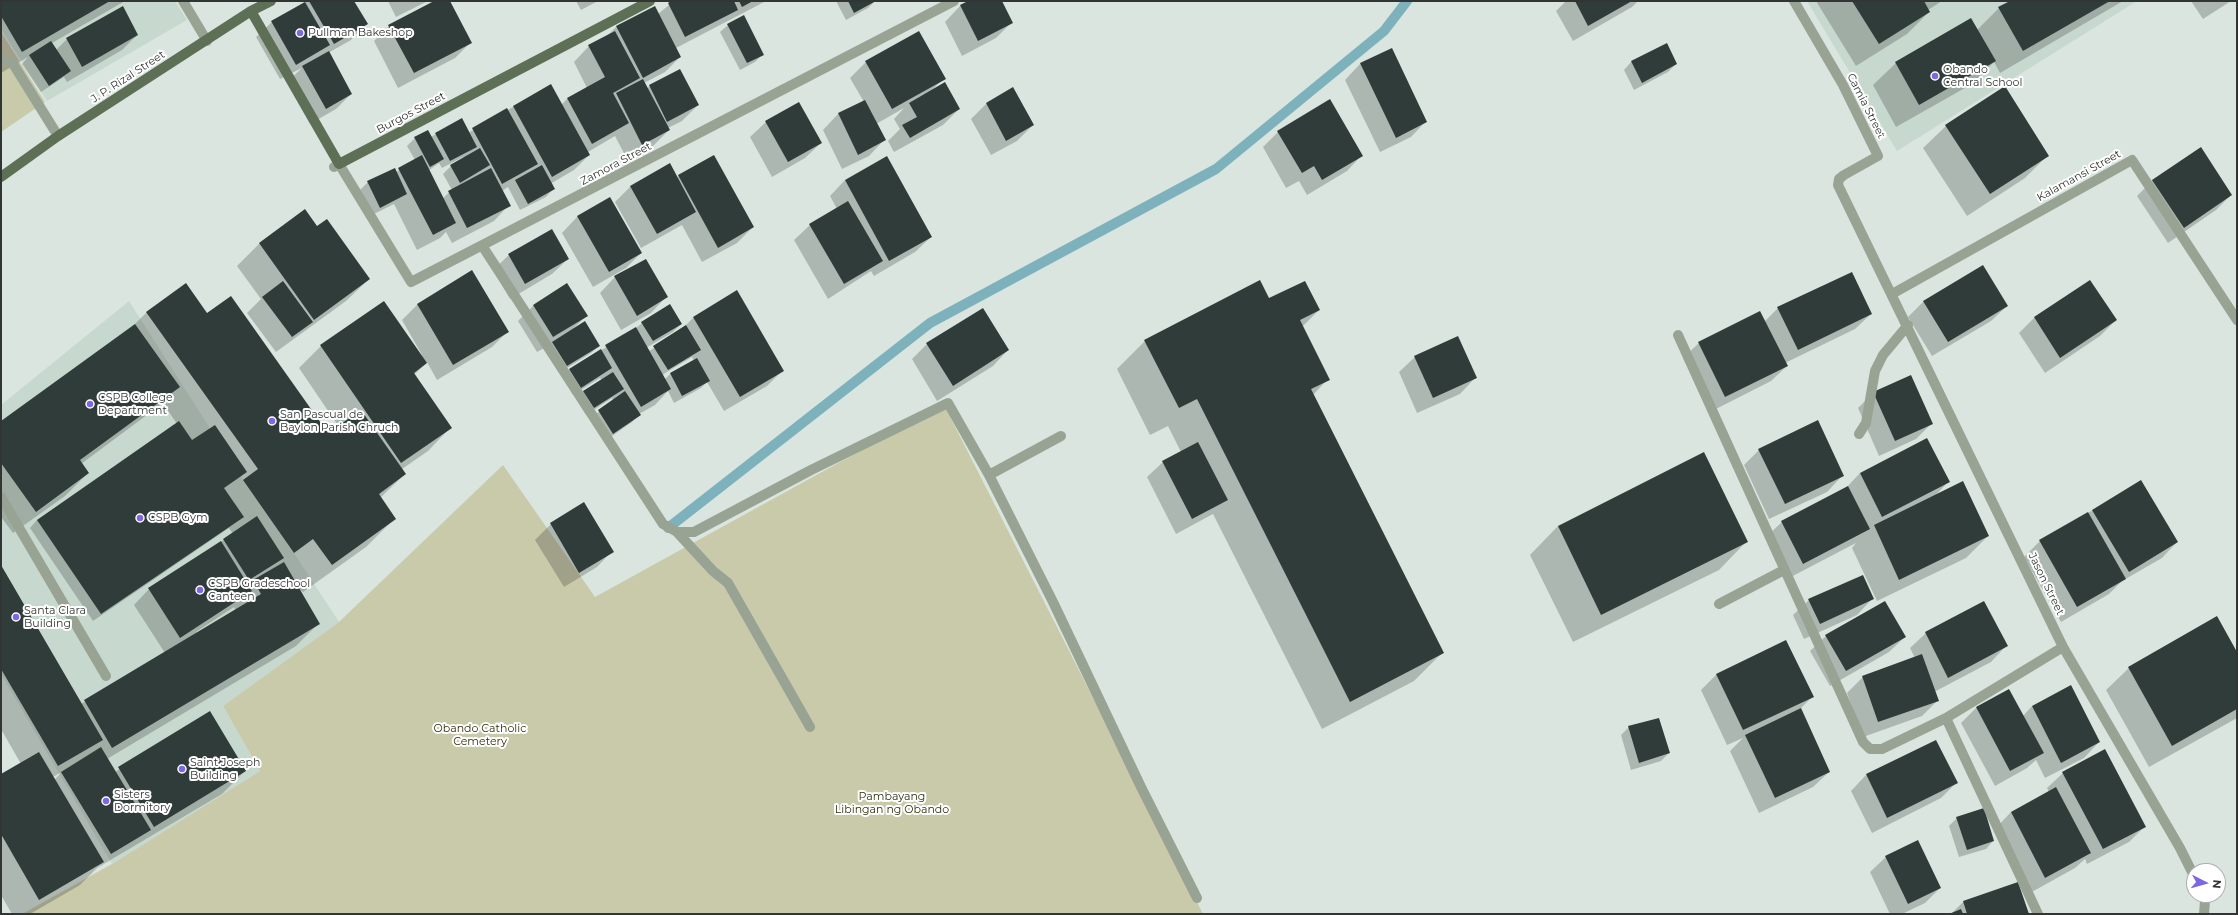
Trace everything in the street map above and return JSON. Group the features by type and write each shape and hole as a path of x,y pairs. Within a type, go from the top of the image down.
{"main road":[{"name":"J. P. Rizal Street","path":"1,177 58,136 252,11 271,1"},
{"name":"Burgos Street","path":"337,166 650,1"},
{"path":"252,11 337,166"}],"street":[{"path":"183,1 207,40"},
{"name":"Zamora Street","path":"337,166 411,282 483,247 954,1"},
{"name":"Camia Street","path":"1794,1 1843,85 1878,156 1844,175 1839,179 1838,184 1892,294"},
{"path":"1,60 12,62 58,136"},
{"name":"Kalamansi Street","path":"1892,294 2132,160 2237,320"},
{"path":"483,247 663,524 677,532 713,571 728,583 810,727"},
{"name":"Jason Street","path":"1892,294 2063,647 2188,863"},
{"path":"1859,434 1866,423 1875,371 1883,355 1908,326"},
{"path":"1678,335 1863,742 1870,749 1882,749 1946,718 2063,647"},
{"path":"677,532 694,532 811,470 948,403 989,475 1197,898"},
{"path":"989,475 1061,436"},
{"path":"1,497 106,676"},
{"path":"1719,604 1784,570"},
{"path":"1946,718 2038,914"},
{"path":"2204,914 2205,903"}],"shaded area":[{"path":"1,1 175,1 187,20 47,101 1,29"},
{"name":"Obando Central School","path":"1807,1 2137,1 1897,151"},
{"path":"129,301 243,480 294,553 339,622 223,706 260,771 112,864 1,674 1,405"}],"green space":[{"path":"1,32 45,102 1,132"},
{"path":"945,407 1203,914 22,914 112,864 260,771 223,706 339,622 503,465 595,597 840,462"}],"building":[{"path":"1,1 110,1 22,52 1,16"},
{"path":"309,1 354,1 368,24 334,44"},
{"path":"434,1 450,1 472,43 414,73 388,25"},
{"path":"671,1 734,1 738,10 685,37 668,3"},
{"path":"739,1 753,1 742,7"},
{"path":"848,1 876,1 854,13"},
{"path":"968,1 1002,1 1013,23 978,41 960,5"},
{"path":"1575,1 1632,1 1588,26"},
{"path":"1852,1 1924,1 1930,12 1879,44"},
{"path":"2010,1 2110,1 2023,51 1998,7"},
{"name":"Pullman Bakeshop","path":"305,2 330,45 296,65 271,21"},
{"path":"123,6 138,35 82,67 66,38"},
{"path":"655,6 681,57 643,78 616,26"},
{"path":"744,15 764,55 747,63 727,24"},
{"path":"1971,18 1996,61 1919,105 1895,62"},
{"path":"615,31 640,78 613,93 629,123 592,144 567,98 605,77 588,45"},
{"path":"919,31 946,79 892,109 865,61"},
{"path":"51,41 71,71 49,86 29,55"},
{"path":"1667,43 1677,64 1642,83 1631,61"},
{"path":"1392,48 1427,122 1396,138 1360,63"},
{"path":"329,51 352,94 326,109 302,66"},
{"path":"680,69 699,105 667,122 649,85"},
{"path":"643,79 670,130 642,145 616,93"},
{"path":"945,82 960,109 910,138 902,125 917,117 909,103"},
{"path":"551,84 590,155 552,177 513,106"},
{"path":"2005,86 2049,156 1990,194 1945,125"},
{"path":"1013,87 1034,125 1006,141 986,103"},
{"path":"1330,99 1363,156 1322,180 1314,166 1302,173 1277,131"},
{"path":"865,100 886,140 858,155 838,113"},
{"path":"799,102 822,143 788,162 765,121"},
{"path":"507,108 538,164 502,184 472,128"},
{"path":"462,118 477,147 450,161 435,133"},
{"path":"428,130 444,159 430,167 414,137"},
{"path":"2201,147 2232,195 2184,228 2152,180"},
{"path":"480,148 490,165 460,183 450,165"},
{"path":"422,155 456,223 433,235 398,168"},
{"path":"714,155 754,227 718,248 678,175"},
{"path":"887,156 932,237 889,261 845,180"},
{"path":"670,163 696,212 657,234 630,186"},
{"path":"542,165 555,189 528,204 515,180"},
{"path":"395,168 407,194 380,208 367,181"},
{"path":"491,168 511,206 467,228 448,191"},
{"path":"610,197 642,253 609,272 577,216"},
{"path":"848,201 883,261 844,284 809,224"},
{"path":"305,209 317,226 327,219 370,279 314,320 259,243"},
{"path":"552,229 569,259 525,284 508,254"},
{"path":"646,259 668,297 637,316 614,276"},
{"path":"1983,265 2008,306 1948,342 1923,301"},
{"path":"472,270 509,332 453,365 417,304"},
{"path":"1852,272 1872,314 1798,350 1777,307"},
{"path":"1260,280 1269,298 1305,281 1320,310 1300,320 1330,380 1311,389 1444,653 1350,702 1197,399 1179,408 1144,340"},
{"path":"2090,280 2117,320 2060,358 2034,317"},
{"path":"283,281 313,322 292,337 262,297"},
{"name":"San Pascual de Baylon Parish Chruch","path":"186,283 207,313 231,296 328,433 361,410 406,474 379,494 396,519 332,565 313,539 294,553 243,480 258,469 146,312"},
{"path":"567,283 588,316 553,337 533,305"},
{"path":"737,290 784,371 740,397 693,317"},
{"path":"384,301 427,363 414,373 452,428 401,463 320,345"},
{"path":"670,304 682,324 653,341 641,322"},
{"path":"983,308 1009,350 953,386 926,343"},
{"path":"1760,311 1788,366 1725,397 1698,342"},
{"path":"585,321 600,346 567,366 552,342"},
{"name":"CSPB College Department","path":"135,324 180,387 80,460 89,473 36,512 1,463 1,421"},
{"path":"686,325 701,350 668,370 653,346"},
{"path":"636,327 671,389 641,407 605,345"},
{"path":"1458,336 1477,378 1433,398 1414,356"},
{"path":"601,349 612,368 581,388 569,369"},
{"path":"697,358 710,381 682,396 670,373"},
{"path":"613,372 624,389 594,408 583,391"},
{"path":"1911,375 1933,424 1895,441 1873,392"},
{"path":"625,391 641,415 613,434 598,410"},
{"path":"1818,420 1844,476 1785,504 1758,449"},
{"name":"CSPB Gym","path":"179,421 192,440 215,425 247,472 224,488 244,517 101,614 37,520"},
{"path":"1927,438 1950,482 1882,517 1860,473"},
{"path":"1198,442 1228,500 1192,519 1162,461"},
{"path":"1704,452 1748,542 1601,615 1558,526"},
{"path":"2141,480 2178,542 2129,572 2092,510"},
{"path":"1963,481 1989,536 1899,580 1874,525"},
{"path":"1848,486 1870,529 1803,564 1781,521"},
{"path":"584,502 614,552 579,573 550,523"},
{"path":"2088,512 2126,579 2077,607 2039,540"},
{"path":"257,516 284,558 249,580 223,539"},
{"name":"CSPB Gradeschool Canteen","path":"221,541 252,591 180,638 148,588"},
{"path":"284,562 320,624 112,748 84,700 261,594 253,580"},
{"name":"Santa Clara Building","path":"1,565 103,740 58,766 1,669"},
{"path":"1863,575 1874,599 1820,624 1808,599"},
{"path":"1885,601 1906,637 1846,671 1825,635"},
{"path":"1984,601 2008,646 1948,678 1925,632"},
{"path":"2217,616 2237,652 2237,709 2172,746 2128,667"},
{"path":"1786,640 1814,697 1743,730 1716,674"},
{"path":"1922,654 1939,701 1878,722 1862,676"},
{"path":"2071,685 2100,742 2061,763 2032,706"},
{"path":"2009,689 2044,753 2010,771 1976,707"},
{"path":"1801,708 1830,772 1775,798 1745,735"},
{"name":"Saint Joseph Building","path":"210,711 246,771 154,827 118,767"},
{"path":"1659,718 1670,753 1639,763 1628,726"},
{"path":"1936,740 1958,783 1887,818 1866,774"},
{"name":"Sisters Dormitory","path":"101,747 151,830 111,854 61,772"},
{"path":"2105,749 2146,827 2103,849 2062,772"},
{"path":"39,752 104,862 39,900 1,834 1,774"},
{"path":"2056,787 2091,853 2045,878 2011,812"},
{"path":"1984,808 1994,841 1967,850 1956,817"},
{"path":"1918,840 1941,888 1908,904 1885,856"},
{"path":"2018,882 2029,914 1967,914 1963,901"},
{"path":"1961,909 1963,914 1949,914"}],"waterway":[{"path":"668,528 930,323 1216,169 1384,31 1407,1"}],"place":[{"name":"Pullman Bakeshop","path":"300,33"},
{"name":"Obando Central School","path":"1935,76"},
{"name":"CSPB College Department","path":"90,404"},
{"name":"San Pascual de Baylon Parish Chruch","path":"272,421"},
{"name":"CSPB Gym","path":"140,518"},
{"name":"CSPB Gradeschool Canteen","path":"200,590"},
{"name":"Santa Clara Building","path":"16,617"},
{"name":"Saint Joseph Building","path":"182,769"},
{"name":"Sisters Dormitory","path":"106,801"}],"park label":[{"name":"Obando Catholic Cemetery","path":"480,735"},
{"name":"Pambayang Libingan ng Obando","path":"892,803"}]}
